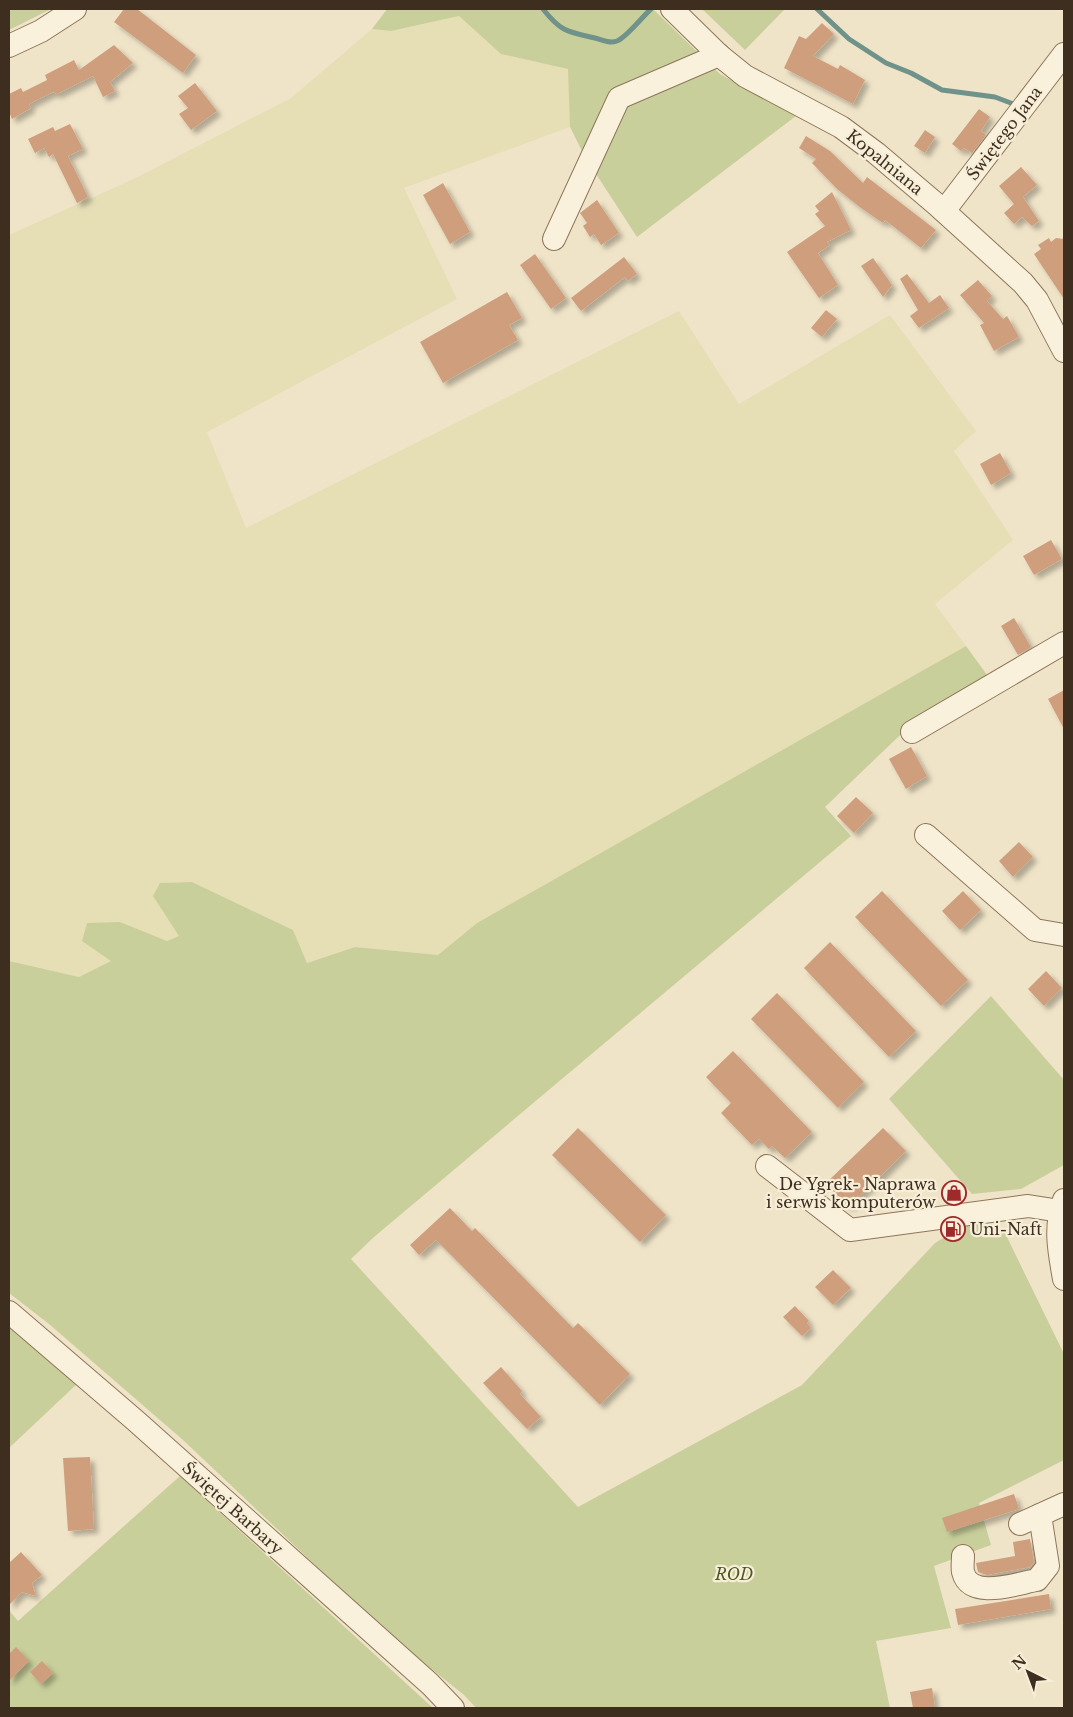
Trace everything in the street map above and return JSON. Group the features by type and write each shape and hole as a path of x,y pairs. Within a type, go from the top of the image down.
{"street":[{"path":"9,46 41,31 75,9"},
{"name":"Kopalniana","path":"675,12 719,55 746,76 841,127 876,153 944,212 1023,283 1037,300 1064,352"},
{"name":"Świętego Jana","path":"944,212 1064,54"},
{"path":"554,239 620,98 719,55"},
{"path":"912,732 1064,643"},
{"path":"926,835 1035,930 1064,935"},
{"path":"767,1166 850,1230 1028,1206 1062,1205 1056,1236 1064,1279"},
{"name":"Świętej Barbary","path":"9,1312 136,1421 430,1684 453,1708"},
{"path":"963,1556 963,1572 966,1578 981,1589 1037,1580 1048,1566 1030,1519 1064,1504"}],"shaded area":[{"path":"459,16 501,54 569,69 570,127 404,188 457,299 207,432 246,528 679,311 739,404 890,315 976,431 954,451 1013,540 935,604 966,646 477,923 438,955 355,947 307,963 293,930 192,882 161,883 154,896 180,936 167,941 120,922 111,961 79,977 9,961 9,235 136,178 291,98 372,29 391,31"}],"green space":[{"path":"9,9 51,9 9,30"},
{"path":"387,9 653,9 720,74 796,116 637,237 585,157 570,127 568,69 501,54 459,16 391,31 372,29"},
{"path":"702,9 785,9 745,50"},
{"name":"ROD","path":"966,646 990,679 919,717 825,807 851,836 374,1237 351,1259 578,1507 802,1385 935,1243 971,1221 1004,1231 1064,1354 1064,1460 979,1503 991,1545 934,1566 951,1628 876,1641 890,1708 476,1708 464,1695 389,1635 183,1440 49,1324 9,1293 9,961 79,977 111,961 82,941 87,923 120,922 167,941 179,936 153,896 160,883 192,882 293,930 307,963 355,947 438,955 477,923"},
{"path":"991,996 1064,1080 1064,1165 1021,1189 972,1194 889,1099"},
{"path":"9,1325 78,1383 9,1448"},
{"path":"180,1476 433,1708 9,1708 9,1610 18,1621"}],"building":[{"path":"124,9 137,9 196,55 183,73 114,22"},
{"path":"822,23 834,34 813,56 838,69 840,65 865,80 853,104 784,68 799,36 806,39"},
{"path":"114,45 133,63 110,82 115,91 103,97 93,76 57,94 53,92 29,104 31,108 12,119 9,112 9,94 21,88 23,92 47,80 45,75 74,60 79,70"},
{"path":"195,83 217,111 191,130 179,114 188,108 178,96"},
{"path":"979,109 990,117 981,131 986,135 972,153 964,148 961,151 952,144"},
{"path":"70,124 83,149 68,156 88,197 77,203 53,154 49,157 44,148 35,153 28,139 53,127 55,131"},
{"path":"925,130 935,137 925,153 914,146"},
{"path":"806,136 830,151 863,183 867,177 936,230 921,248 885,220 883,223 837,189 812,163 816,159 799,148"},
{"path":"1021,167 1037,185 1023,197 1039,221 1032,226 1022,217 1014,224 1004,213 1014,204 999,186"},
{"path":"443,183 470,232 450,244 423,195"},
{"path":"832,192 851,230 827,242 830,245 818,253 838,285 819,298 787,252 825,226 815,214 819,211 815,206"},
{"path":"597,200 619,233 601,245 594,234 590,237 583,226 587,223 580,213"},
{"path":"1049,238 1051,242 1056,238 1064,239 1064,299 1034,254 1041,249 1038,245"},
{"path":"535,254 566,298 551,309 520,265"},
{"path":"624,257 637,274 628,281 625,277 581,311 571,298"},
{"path":"873,258 892,285 883,297 861,266"},
{"path":"907,274 929,303 940,295 949,308 919,328 910,316 918,310 900,279"},
{"path":"978,280 992,296 987,301 1003,319 1007,316 1019,337 994,351 980,325 984,323 960,295"},
{"path":"507,292 522,318 509,325 518,340 443,383 420,342"},
{"path":"826,310 837,319 822,337 811,328"},
{"path":"1000,453 1011,473 991,485 980,464"},
{"path":"1051,540 1062,559 1034,575 1023,556"},
{"path":"1014,618 1031,647 1018,655 1001,626"},
{"path":"1064,690 1064,729 1048,699"},
{"path":"911,747 927,776 906,789 889,759"},
{"path":"856,797 873,813 854,833 837,816"},
{"path":"1019,842 1033,857 1013,877 999,861"},
{"path":"882,891 968,980 941,1006 855,917"},
{"path":"963,891 981,910 960,930 942,911"},
{"path":"830,942 916,1031 889,1057 804,968"},
{"path":"1046,971 1062,988 1044,1006 1028,989"},
{"path":"777,993 864,1082 838,1108 751,1019"},
{"path":"733,1051 812,1132 785,1158 772,1146 769,1149 759,1139 752,1145 721,1113 731,1103 706,1077"},
{"path":"578,1128 666,1215 640,1242 552,1155"},
{"path":"883,1128 906,1151 849,1207 826,1183"},
{"path":"450,1208 472,1231 475,1228 573,1328 578,1323 630,1374 600,1405 436,1240 419,1255 410,1245"},
{"path":"833,1270 851,1288 833,1305 815,1287"},
{"path":"795,1306 809,1321 807,1323 811,1328 802,1336 783,1317"},
{"path":"501,1367 522,1391 520,1394 541,1417 527,1429 483,1383"},
{"path":"90,1457 94,1529 68,1531 63,1458"},
{"path":"1014,1494 1019,1509 947,1532 942,1518"},
{"path":"1030,1539 1034,1562 1030,1567 987,1575 978,1572 976,1563 1015,1556 1013,1542"},
{"path":"21,1552 42,1575 32,1583 36,1596 22,1592 9,1605 9,1563"},
{"path":"1049,1594 1051,1609 958,1625 955,1609"},
{"path":"16,1647 29,1661 9,1681 9,1654"},
{"path":"42,1661 53,1673 41,1684 30,1672"},
{"path":"932,1688 935,1708 913,1708 910,1692"}],"waterway":[{"path":"543,9 560,27 566,30 611,42 625,36 651,9"},
{"path":"817,9 849,39 886,63 911,73 942,90 995,97 1016,105"}],"place":[{"name":"De Ygrek- Naprawa i serwis komputerów","path":"954,1193"},
{"name":"Uni-Naft","path":"953,1229"}]}
